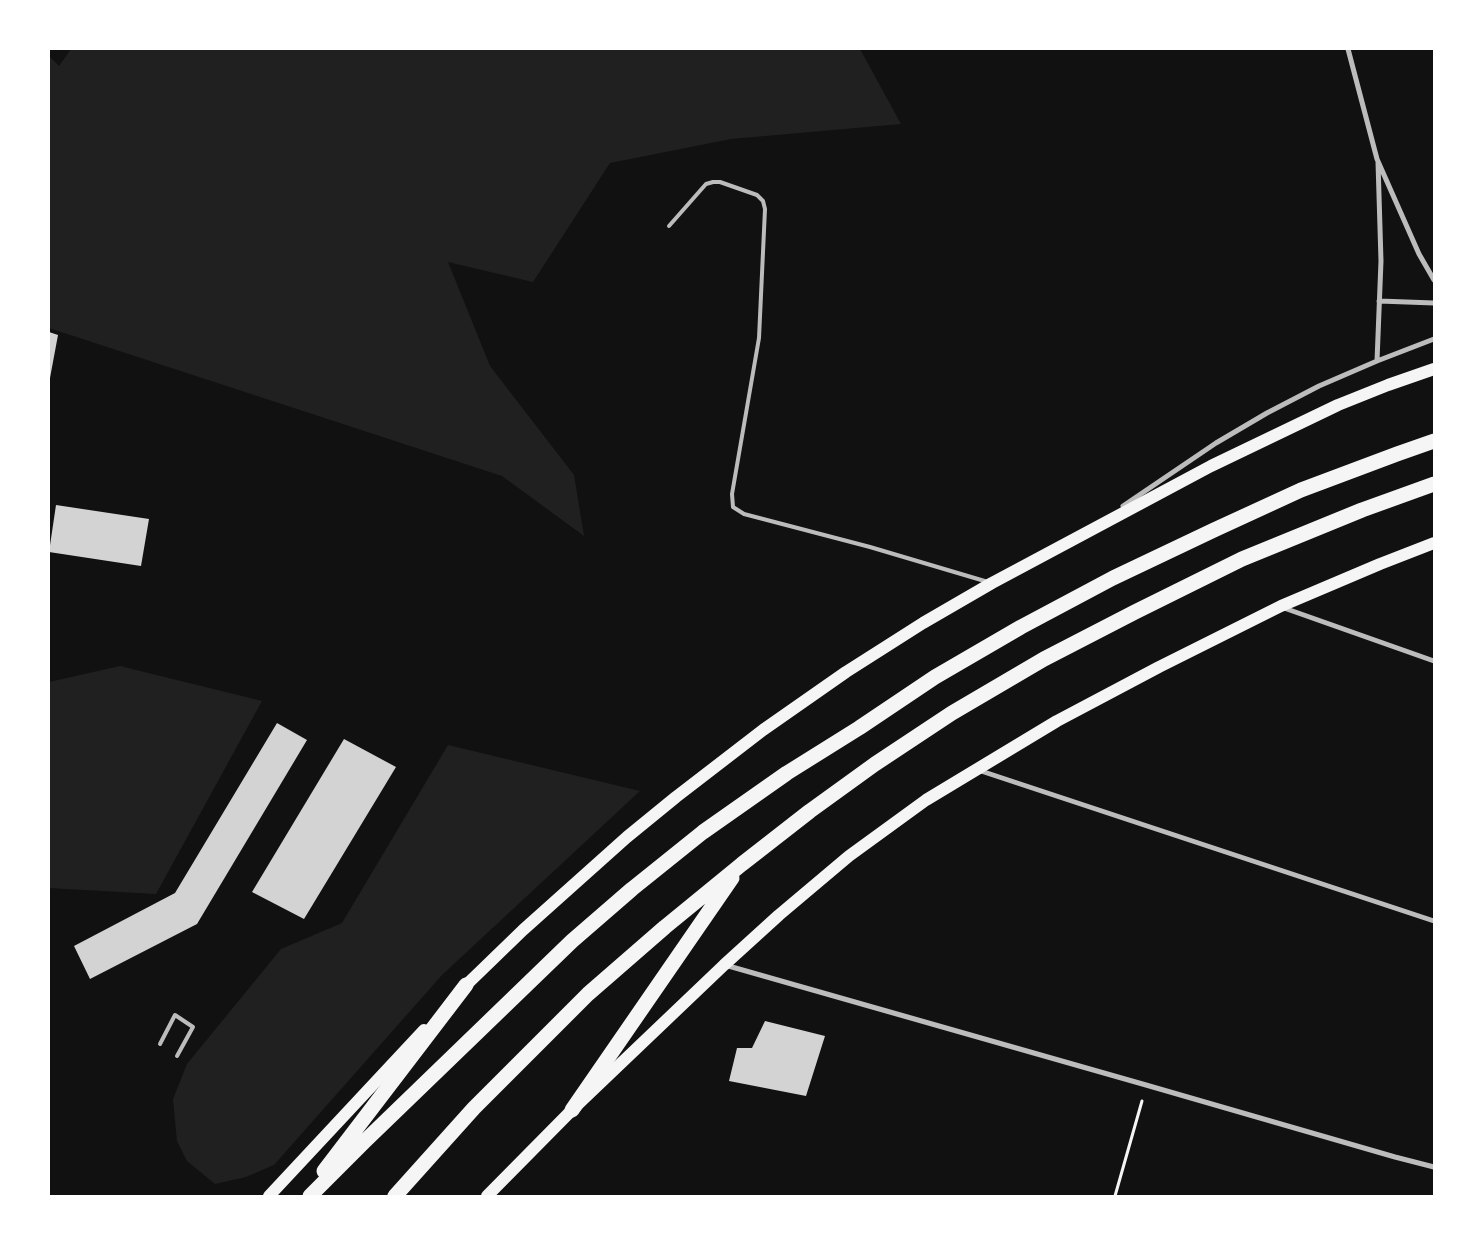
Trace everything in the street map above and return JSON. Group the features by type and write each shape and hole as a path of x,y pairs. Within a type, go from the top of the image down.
{"highway":[{"path":"310,1196 572,941 632,889 703,832 787,773 935,677 1021,627 1113,578 1301,490 1434,441"},
{"path":"395,1196 474,1108 588,994 665,926 742,864 875,764 952,713 1044,660 1135,612 1242,559 1362,510 1434,484"},
{"path":"572,1110 742,864"},
{"path":"302,1196 321,1174 466,985"}],"main road":[{"path":"269,1196 466,985 523,930 676,796 748,742 854,667 923,623 992,583 1211,466 1338,406 1388,385 1434,370"},
{"path":"487,1196 572,1110 779,915 849,856 926,800 1057,721 1158,667 1281,606 1434,543"}],"street":[{"path":"1348,49 1377,159 1419,254 1434,280"},
{"path":"1377,159 1381,261 1377,361"},
{"path":"1379,301 1434,303"},
{"path":"1078,537 1216,443 1267,413 1318,386 1434,339"},
{"path":"1281,606 1434,662"},
{"path":"976,769 1434,921"},
{"path":"724,965 1395,1157 1434,1166"}],"lane":[{"path":"669,226 706,184 720,182 757,195 763,201 760,338 732,494 733,507 744,514 870,547 992,583"},
{"path":"160,1044 176,1016 193,1027 177,1056"}],"path":[{"path":"1115,1196 1146,1085"}],"shaded area":[{"path":"71,49 860,49 901,124 731,139 610,163 533,282 448,262 490,366 574,475 584,536 502,476 49,328 49,56 59,66"},
{"path":"120,666 262,701 156,894 49,888 49,682"},
{"path":"448,745 640,791 442,975 274,1165 246,1177 215,1184 187,1161 177,1141 173,1099 187,1064 281,949 342,923"}],"building":[{"path":"49,332 58,335 50,378 49,378"},
{"path":"56,505 149,519 141,566 49,552"},
{"path":"277,723 307,740 197,924 90,979 74,946 175,893"},
{"path":"344,739 396,767 304,919 252,892"},
{"path":"765,1021 825,1036 806,1096 729,1081 737,1048 752,1048"}]}
